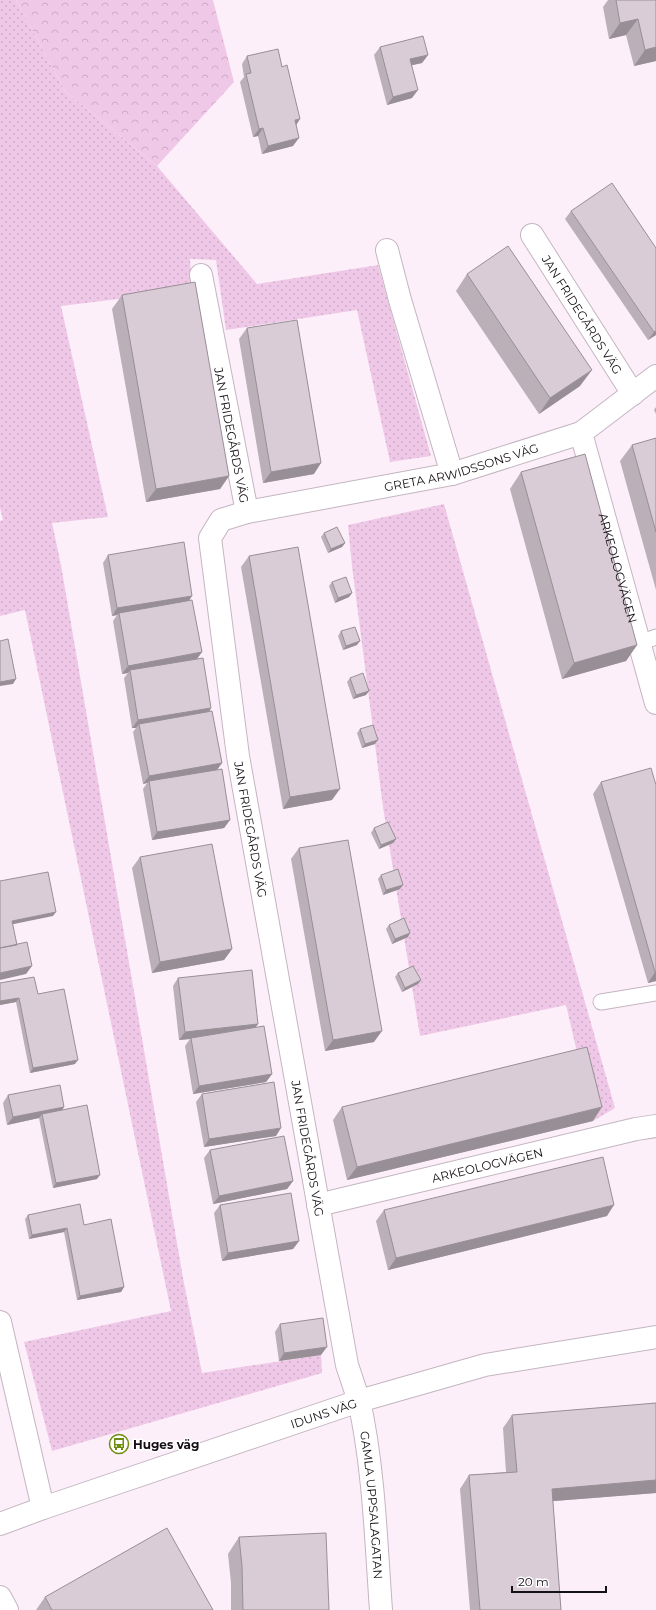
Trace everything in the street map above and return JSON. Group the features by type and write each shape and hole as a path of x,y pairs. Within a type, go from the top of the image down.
{"street":[{"name":"JAN FRIDEGÅRDS VÄG","path":"532,235 633,394"},
{"path":"387,250 400,300 452,474"},
{"name":"JAN FRIDEGÅRDS VÄG","path":"201,275 246,512 221,520 210,538 238,756 347,1365 358,1401"},
{"name":"GRETA ARWIDSSONS VÄG","path":"246,512 452,474 581,433 656,376"},
{"name":"ARKEOLOGVÄGEN","path":"581,433 648,640 656,703"},
{"name":"ARKEOLOGVÄGEN","path":"318,1205 628,1131 656,1126"},
{"path":"0,1322 43,1508"},
{"name":"IDUNS VÄG","path":"0,1524 358,1401 485,1365 656,1337"},
{"name":"GAMLA UPPSALAGATAN","path":"358,1401 364,1426 371,1484 381,1610"},
{"path":"0,1596 7,1610"}],"lane":[{"path":"602,1002 656,993"}],"green space":[{"path":"0,0 16,0 65,91 157,166 257,284 378,265 431,456 390,462 357,310 226,330 216,260 190,259 192,290 61,306 108,517 52,523 61,565 183,1278 202,1373 321,1355 322,1373 52,1451 24,1342 171,1311 25,610 0,616 0,521 3,520 0,508"},
{"path":"16,0 213,0 234,82 157,166 65,91"},
{"path":"444,504 615,1108 593,1121 566,1005 420,1036 383,807 348,525"}],"building":[{"path":"616,0 656,0 656,47 645,50 638,19 620,23"},
{"path":"423,36 428,55 410,59 418,90 393,97 380,47"},
{"path":"278,49 282,67 287,65 300,119 295,120 299,138 268,146 263,128 259,129 246,74 251,73 247,56"},
{"path":"612,183 656,248 656,331 654,332 571,211"},
{"path":"508,246 592,370 550,398 467,274"},
{"path":"195,282 229,476 156,489 122,295"},
{"path":"297,320 321,463 271,472 247,328"},
{"path":"656,438 656,532 632,445"},
{"path":"585,454 637,645 574,663 521,472"},
{"path":"337,527 345,543 331,549 324,533"},
{"path":"184,542 192,596 117,608 108,555"},
{"path":"298,547 340,789 290,797 249,556"},
{"path":"346,577 352,593 338,598 332,582"},
{"path":"192,600 202,652 128,666 119,613"},
{"path":"355,627 360,641 346,646 341,631"},
{"path":"8,639 16,679 0,682 0,641"},
{"path":"203,658 211,708 138,720 130,670"},
{"path":"363,673 369,691 356,695 350,678"},
{"path":"212,711 222,763 149,776 139,724"},
{"path":"373,725 378,740 365,744 360,729"},
{"path":"651,768 656,785 656,972 601,782"},
{"path":"222,769 230,820 157,832 149,781"},
{"path":"388,822 396,839 381,845 374,828"},
{"path":"348,840 382,1031 333,1040 299,848"},
{"path":"212,844 232,949 160,962 140,857"},
{"path":"398,869 403,885 386,890 381,875"},
{"path":"48,872 56,912 12,921 17,945 0,948 0,881"},
{"path":"404,918 410,933 395,939 389,925"},
{"path":"27,942 32,966 0,973 0,948"},
{"path":"413,966 421,980 405,988 398,973"},
{"path":"252,970 258,1024 185,1032 178,978"},
{"path":"34,977 38,994 64,989 78,1060 33,1068 19,998 0,1001 0,983"},
{"path":"264,1026 272,1074 199,1086 191,1038"},
{"path":"587,1047 602,1107 357,1167 342,1107"},
{"path":"274,1082 281,1128 209,1139 202,1094"},
{"path":"60,1085 64,1107 13,1117 8,1095"},
{"path":"87,1105 100,1175 56,1183 42,1114"},
{"path":"284,1136 293,1181 219,1196 210,1150"},
{"path":"603,1157 614,1205 396,1258 384,1210"},
{"path":"291,1193 299,1241 228,1253 220,1205"},
{"path":"80,1204 84,1225 111,1219 124,1287 80,1296 67,1228 32,1235 28,1215"},
{"path":"323,1318 327,1347 284,1353 280,1324"},
{"path":"656,1403 656,1480 552,1489 561,1610 480,1610 469,1475 517,1472 512,1415"},
{"path":"167,1528 213,1610 52,1610 45,1597"},
{"path":"326,1533 329,1610 243,1610 242,1566 239,1537"}],"place":[{"name":"Huges väg","path":"119,1444"}]}
